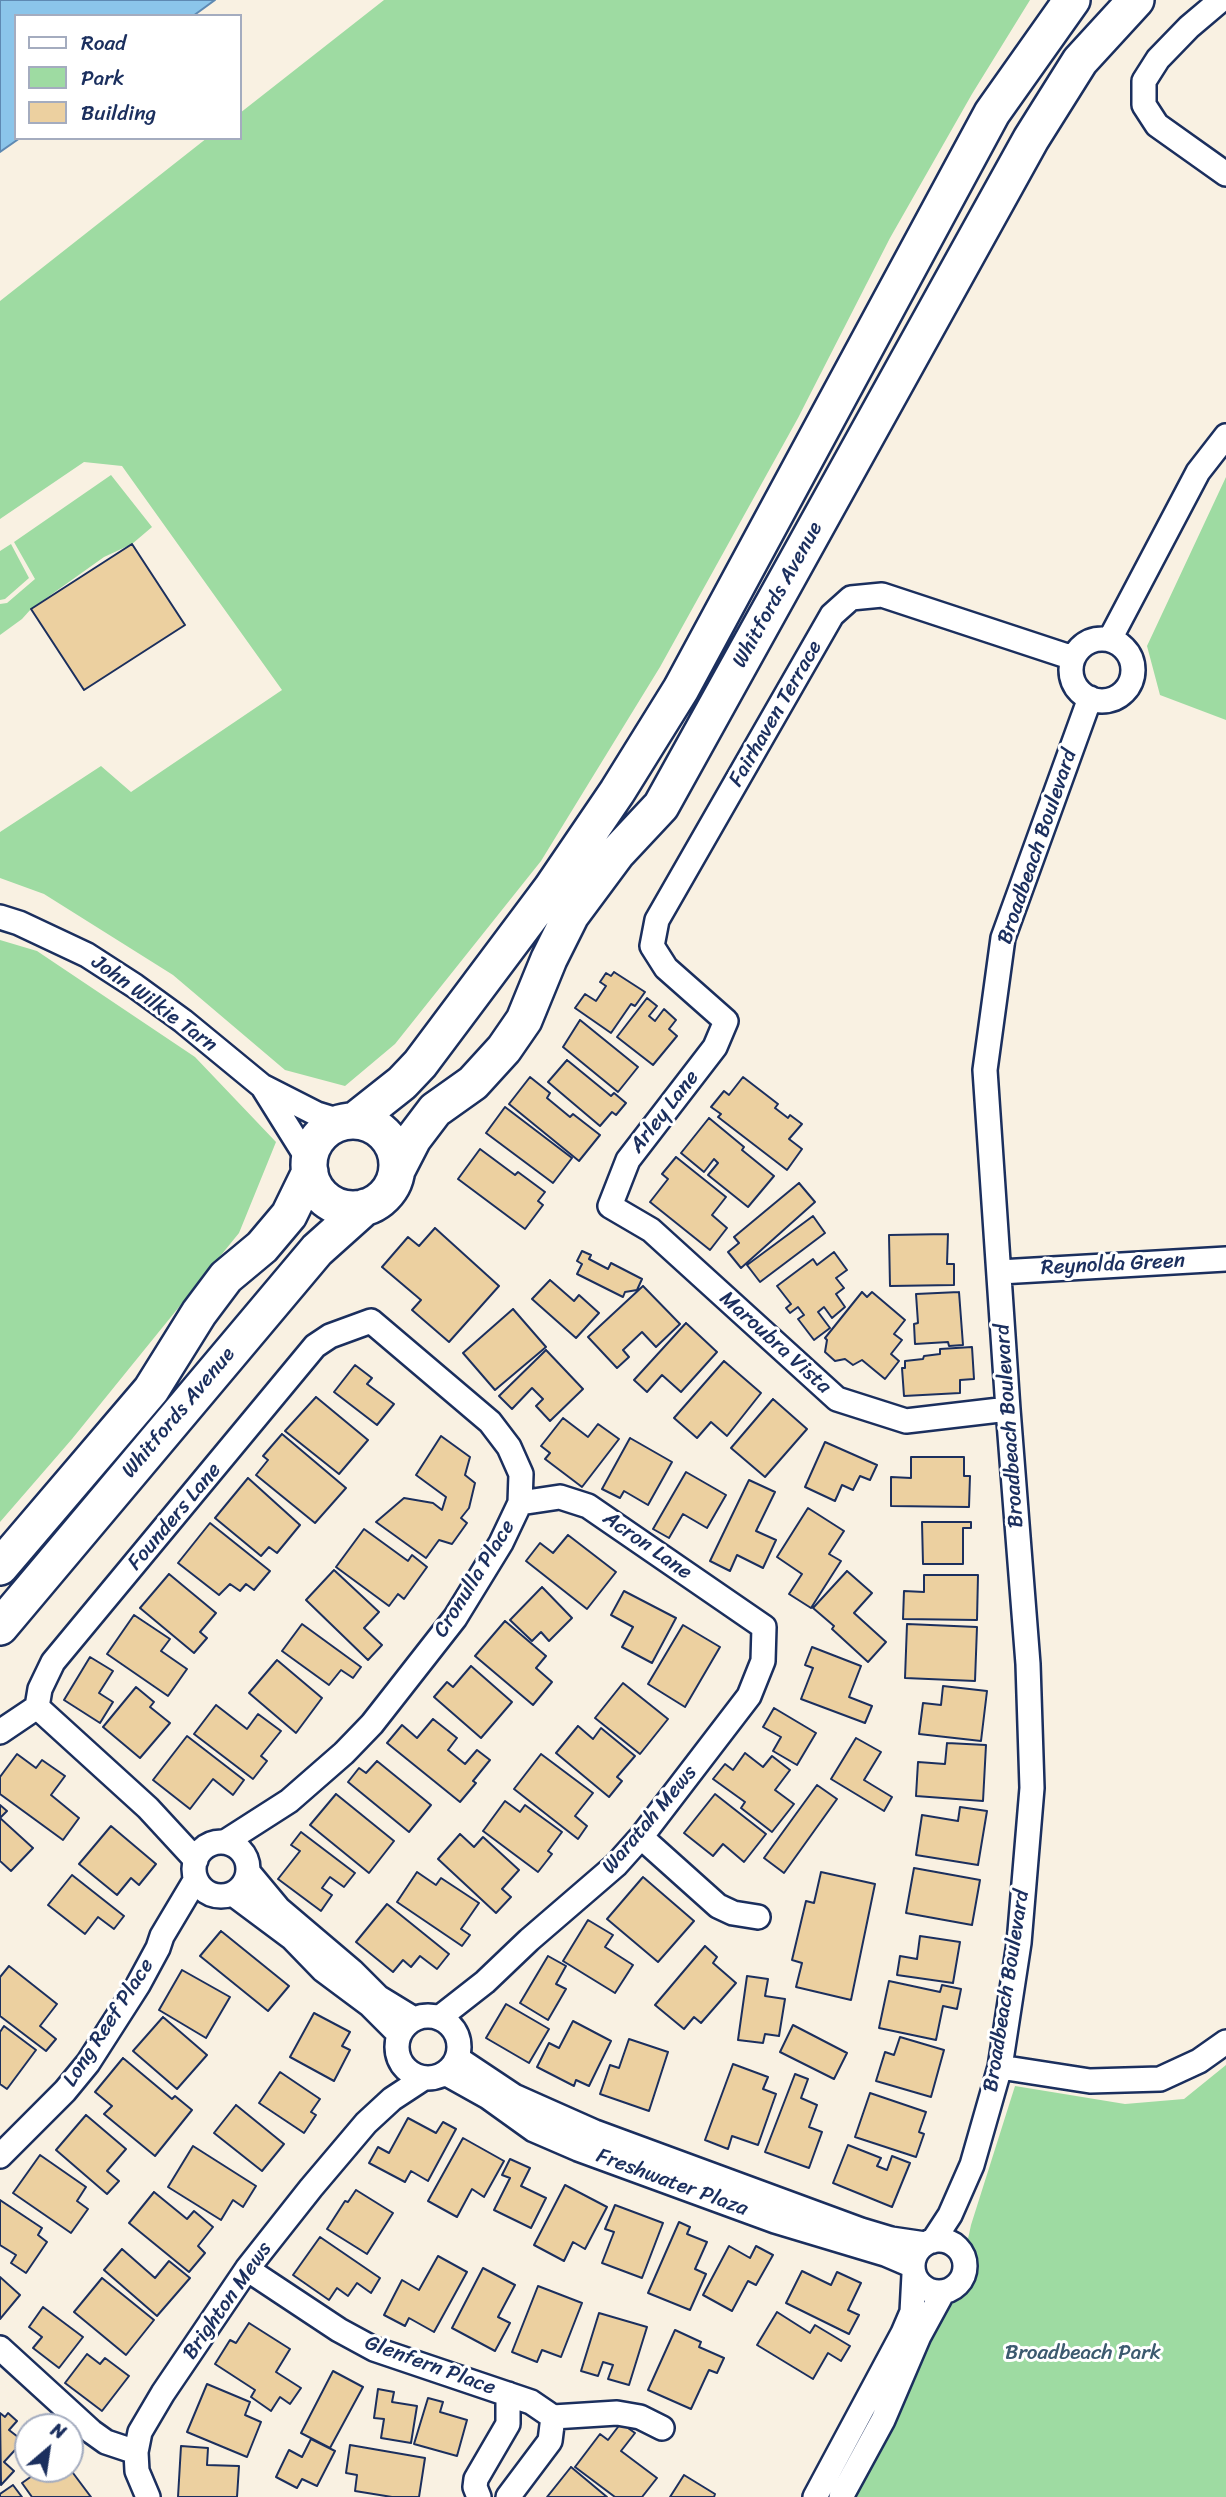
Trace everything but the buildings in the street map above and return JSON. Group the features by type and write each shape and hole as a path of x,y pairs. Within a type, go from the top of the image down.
{"main road":[{"name":"Whitfords Avenue","path":"349,1121 402,1083 421,1064 551,889 617,792 681,689 992,113 1072,0"},
{"name":"Whitfords Avenue","path":"397,1170 413,1139 435,1110 473,1083 504,1049 524,1020 549,959 571,915 617,853 660,806 1031,139 1080,61 1136,0"},
{"path":"349,1121 369,1124 381,1131 394,1149 397,1170 394,1182 377,1202 350,1209 336,1206 324,1198 314,1186 309,1167 312,1148 320,1136 330,1127 349,1121"},
{"name":"Whitfords Avenue","path":"0,1567 151,1390 199,1313 226,1277 262,1247 289,1215 309,1167"},
{"name":"Whitfords Avenue","path":"0,1627 317,1250 365,1207"}],"street":[{"path":"1221,0 1189,27 1158,60 1144,81 1144,105 1157,125 1226,174"},
{"path":"1110,639 1198,472 1226,436"},
{"name":"Fairhaven Terrace","path":"726,1021 666,968 652,946 657,920 832,615 850,598 881,595 1073,658"},
{"path":"1110,639 1128,652 1132,662 1132,677 1128,687 1111,699 1100,701 1090,698 1081,693 1074,684 1071,674 1073,658 1087,642 1110,639"},
{"name":"Broadbeach Boulevard","path":"938,2244 964,2219 972,2165 1000,2067 1019,1943 1032,1788 1028,1664 1007,1409 985,1070 1003,938 1090,698"},
{"name":"John Wilkie Tarn","path":"0,917 19,923 87,955 183,1021 262,1086 317,1114 349,1121"},
{"name":"Arley Lane","path":"610,1206 628,1160 715,1047 726,1021"},
{"name":"John Wilkie Tarn","path":"262,1086 309,1167"},
{"name":"Maroubra Vista","path":"610,1206 651,1230 837,1399 906,1421 1007,1409"},
{"name":"Reynolda Green","path":"1000,1272 1226,1259"},
{"name":"Cronulla Place","path":"289,1801 247,1865 242,1888 211,1869 344,1753 372,1724 455,1618 501,1542 520,1503 521,1474 509,1447 490,1422 371,1321"},
{"name":"Founders Lane","path":"37,1707 40,1689 53,1662 315,1346 330,1336 371,1321"},
{"name":"Acron Lane","path":"520,1503 560,1497 589,1506 764,1626"},
{"name":"Waratah Mews","path":"439,2018 485,1982 616,1865 641,1837 749,1696 764,1661 764,1626"},
{"path":"0,1732 37,1707 323,1969 370,2005 407,2026"},
{"path":"641,1837 718,1906 733,1913 758,1917"},
{"path":"211,1869 237,1847 279,1909 352,1970 407,2026"},
{"name":"Long Reef Place","path":"0,2156 65,2091 88,2063 158,1948 211,1869"},
{"name":"Waratah Mews","path":"446,2061 485,1982"},
{"path":"426,2016 439,2018 450,2024 446,2061 412,2073 402,2064 397,2048 407,2026 426,2016"},
{"path":"1000,2067 1090,2081 1160,2079 1199,2061 1226,2042"},
{"name":"Brighton Mews","path":"136,2452 140,2432 149,2415 247,2269 311,2188 366,2123 392,2099 446,2061"},
{"name":"Freshwater Plaza","path":"446,2061 514,2096 595,2132 861,2230 891,2239 938,2244"},
{"name":"Freshwater Plaza","path":"446,2061 488,2097 534,2130 578,2149 775,2221 885,2254 913,2270"},
{"name":"Brighton Mews","path":"366,2123 402,2064"},
{"path":"815,2497 904,2333 912,2312 915,2255 938,2244 963,2259 964,2272 958,2284 943,2292 919,2336 883,2420 841,2497"},
{"name":"Glenfern Place","path":"247,2269 339,2330 374,2349 531,2402 553,2417"},
{"path":"913,2270 920,2284 927,2289 943,2292"},
{"path":"0,2348 92,2432 106,2442 136,2452 138,2471 148,2497"},
{"name":"Glenfern Place","path":"479,2497 475,2487 476,2479 508,2424 508,2395"},
{"path":"508,2497 550,2441 553,2417 617,2413 640,2417 662,2428"}],"green space":[{"path":"384,0 1030,0 972,94 890,238 798,418 660,667 541,861 395,1044 345,1086 285,1070 173,975 44,894 0,878 0,832 101,766 131,792 282,690 122,466 84,462 0,519 0,301 204,140 242,140 242,111"},
{"path":"111,475 152,527 132,544 104,557 31,609 0,635 0,604 7,603 35,579 14,542"},
{"path":"1226,477 1226,720 1160,695 1147,646"},
{"path":"11,544 29,578 5,599 0,600 0,551"},
{"path":"0,940 37,951 195,1057 276,1142 239,1233 72,1439 0,1522"},
{"name":"Broadbeach Park","path":"1226,2065 1226,2497 850,2497 957,2290 971,2225 1015,2086 1125,2104 1184,2099"}],"water":[{"path":"0,0 215,0 196,14 14,14 14,140 17,140 0,152"}]}
